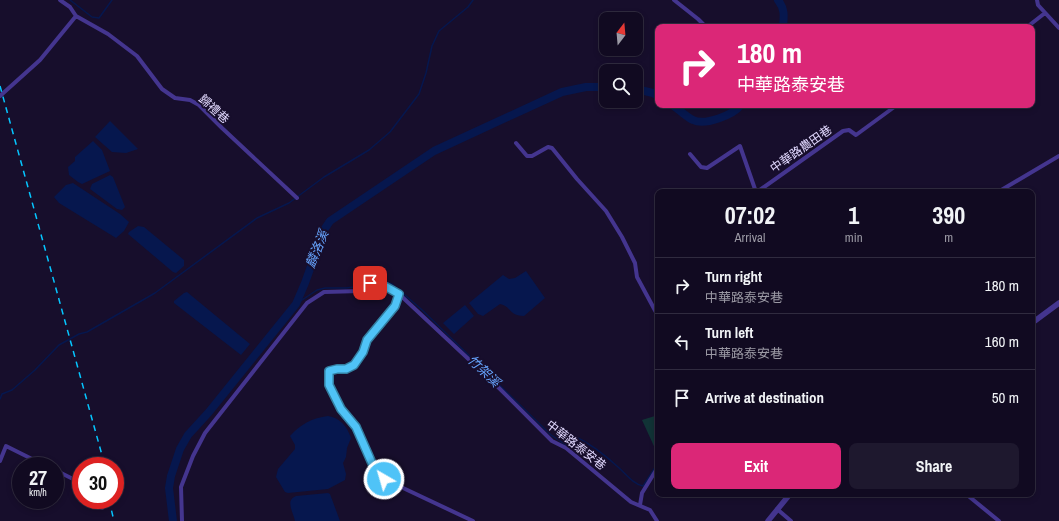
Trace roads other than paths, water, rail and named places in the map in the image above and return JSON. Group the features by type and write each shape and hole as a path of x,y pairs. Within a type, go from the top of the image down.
{"street":[{"name":"歸禮巷","path":"60,0 70,7 76,16 108,34 136,56 162,89 175,98 190,100 199,105 297,198"},
{"path":"674,0 702,24"},
{"path":"1037,0 1038,5 1059,28"},
{"path":"1031,24 1045,13"},
{"path":"0,96 40,60 76,16"},
{"name":"中華路農田巷","path":"760,189 843,131 849,130 856,135 893,108"},
{"path":"516,143 527,156 532,156 548,147 552,148 606,211 635,263 637,277 655,310"},
{"name":"中華路農田巷","path":"690,154 701,167 707,168 740,146 755,189"},
{"path":"1003,189 1059,156"},
{"name":"中華路泰安巷","path":"182,521 181,487 193,456 205,433 307,303 324,292 361,291 370,283 381,284 399,294 493,382 552,441 566,448 631,502 650,510 656,521"},
{"path":"399,294 395,306 367,340 363,352 354,365 346,369 329,371 329,385 341,409 356,427 375,470 384,479 473,521"},
{"path":"1035,321 1059,303"},
{"path":"0,460 6,446 28,457"},
{"path":"640,505 642,493 655,472"},
{"path":"768,521 787,497"},
{"path":"970,497 999,521"},
{"path":"777,509 791,521"}],"waterway":[{"path":"70,0 92,17 99,18 112,0"},
{"path":"0,399 2,394 12,390 35,370 59,345 79,334 87,332 155,293 257,218 289,203 324,177 369,150 390,132 419,94 426,73 432,46 439,31 468,7 473,0"},
{"name":"麟洛溪","path":"778,0 783,10 783,24"},
{"name":"麟洛溪","path":"173,521 169,488 171,476 180,449 188,435 209,412 296,304 324,230 330,221 434,151 562,92 586,87 599,87"},
{"name":"麟洛溪","path":"643,91 655,94"},
{"name":"麟洛溪","path":"676,108 690,119 704,122 725,116 738,108"},
{"name":"竹架溪","path":"296,304 317,290 325,288 361,286 369,276 392,284 421,309 551,435 566,445 576,437 582,440 593,447 639,485 643,486 655,468"}],"railway":[{"path":"0,86 103,457"},
{"path":"111,509 114,521"}]}
